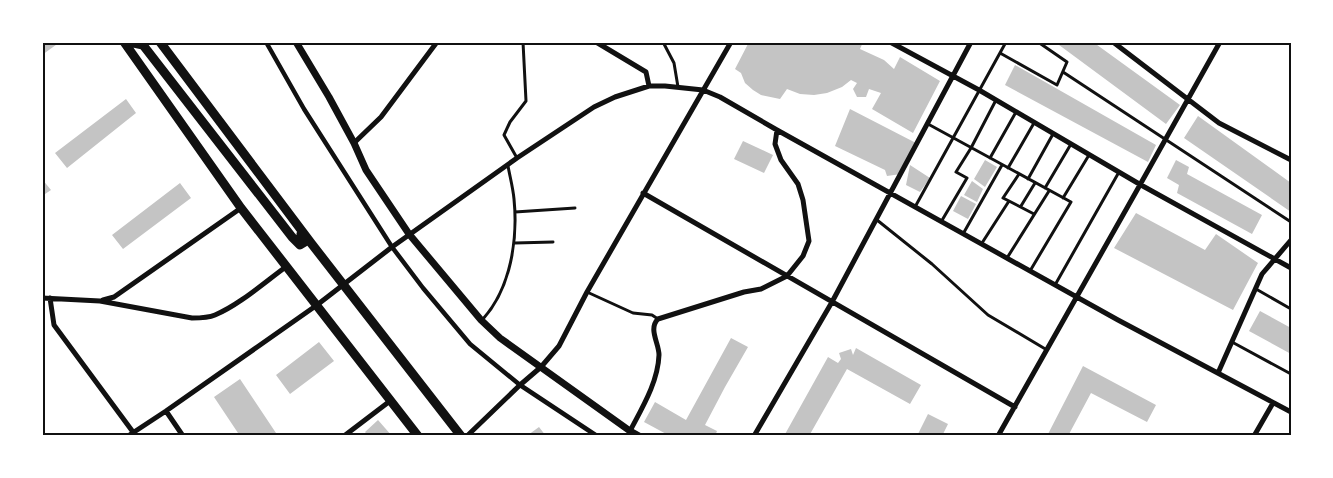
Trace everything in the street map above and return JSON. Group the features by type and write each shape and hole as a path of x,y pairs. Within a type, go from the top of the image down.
{"main road":[{"path":"124,42 241,208 418,436"},
{"path":"129,42 143,45 300,245 304,240 294,221"},
{"path":"160,42 294,221 461,436"}],"street":[{"path":"266,42 304,109 392,247 470,344 520,385 597,436"},
{"path":"296,42 329,97 366,170 409,234 481,320 500,338 639,436"},
{"path":"354,143 381,117 436,42"},
{"path":"596,42 646,72 649,86"},
{"path":"467,436 541,367 559,346 587,292 731,42"},
{"path":"890,42 979,90 1141,185 1291,268"},
{"path":"754,436 832,302 971,42"},
{"path":"1113,42 1220,123 1291,160"},
{"path":"998,436 1220,42"},
{"path":"50,298 54,325 130,434 316,305 409,234 508,164 594,107 615,97 649,86 678,87 703,90 720,98 1076,297 1291,412"},
{"path":"630,431 649,393 658,364 659,346 653,330 654,322 744,292 761,289 787,276 802,256 809,241 803,200 798,184 781,160 775,144 777,130"},
{"path":"643,194 1015,406"},
{"path":"100,302 114,297 241,208"},
{"path":"1218,373 1262,273 1291,240"},
{"path":"42,298 100,302 192,318 209,316 231,306 287,266"},
{"path":"344,436 390,401"},
{"path":"1254,436 1273,403"},
{"path":"166,411 183,436"}],"lane":[{"path":"517,158 504,135 510,122 526,101 523,42"},
{"path":"663,42 674,63 678,87"},
{"path":"915,207 1006,42"},
{"path":"1000,53 1057,85 1067,62 1038,42"},
{"path":"1062,72 1291,222"},
{"path":"941,222 967,178 956,172 996,100"},
{"path":"990,158 1016,112"},
{"path":"1008,168 1034,123"},
{"path":"928,124 1071,202 1030,271"},
{"path":"1028,179 1053,134"},
{"path":"1007,258 1034,214 1071,144"},
{"path":"1063,198 1089,155"},
{"path":"481,320 492,307 504,285 515,243 514,197 508,164"},
{"path":"963,234 1002,165"},
{"path":"1055,285 1119,172"},
{"path":"1019,174 1003,198 1034,214"},
{"path":"1021,207 1035,183"},
{"path":"982,244 1009,201"},
{"path":"515,212 575,208"},
{"path":"877,220 932,264 987,315 1047,350"},
{"path":"515,243 553,242"},
{"path":"1256,289 1291,309"},
{"path":"587,292 633,313 652,315 658,319"},
{"path":"1232,342 1291,374"}],"building":[{"path":"42,42 60,42 42,55"},
{"path":"749,42 863,42 860,49 884,60 894,69 900,57 940,81 913,133 872,109 881,93 869,89 866,97 857,97 853,89 857,83 851,80 842,87 827,93 800,94 787,89 780,99 761,95 745,83 741,73 735,69"},
{"path":"1055,42 1093,42 1180,105 1166,124"},
{"path":"1015,65 1156,145 1148,162 1005,85"},
{"path":"126,99 136,113 67,168 55,153"},
{"path":"850,109 916,143 901,174 887,176 885,170 835,146"},
{"path":"1198,116 1291,183 1291,212 1184,138"},
{"path":"743,141 773,155 764,173 734,159"},
{"path":"985,160 997,167 985,187 974,179"},
{"path":"1176,160 1189,167 1187,174 1262,215 1252,234 1177,193 1179,185 1167,178"},
{"path":"910,165 930,178 920,192 906,185"},
{"path":"42,179 51,190 42,196"},
{"path":"972,181 983,189 977,202 964,195"},
{"path":"180,183 191,198 123,249 112,235"},
{"path":"961,196 976,204 968,219 953,211"},
{"path":"1136,213 1205,250 1216,234 1258,263 1233,310 1114,248"},
{"path":"1260,311 1291,328 1291,354 1249,331"},
{"path":"731,338 748,347 705,425 717,431 715,436 670,436 644,422 655,402 686,420"},
{"path":"319,342 334,361 290,394 276,375"},
{"path":"856,348 921,385 910,404 847,369 809,436 784,436 828,357 838,363 841,359 839,353 851,349 853,355"},
{"path":"1083,366 1156,405 1147,422 1091,393 1068,436 1047,436"},
{"path":"240,379 278,436 240,436 214,397"},
{"path":"928,414 948,424 942,436 917,436"},
{"path":"378,420 392,436 368,436 365,432"},
{"path":"539,427 546,436 521,436 526,433 528,435"}]}
